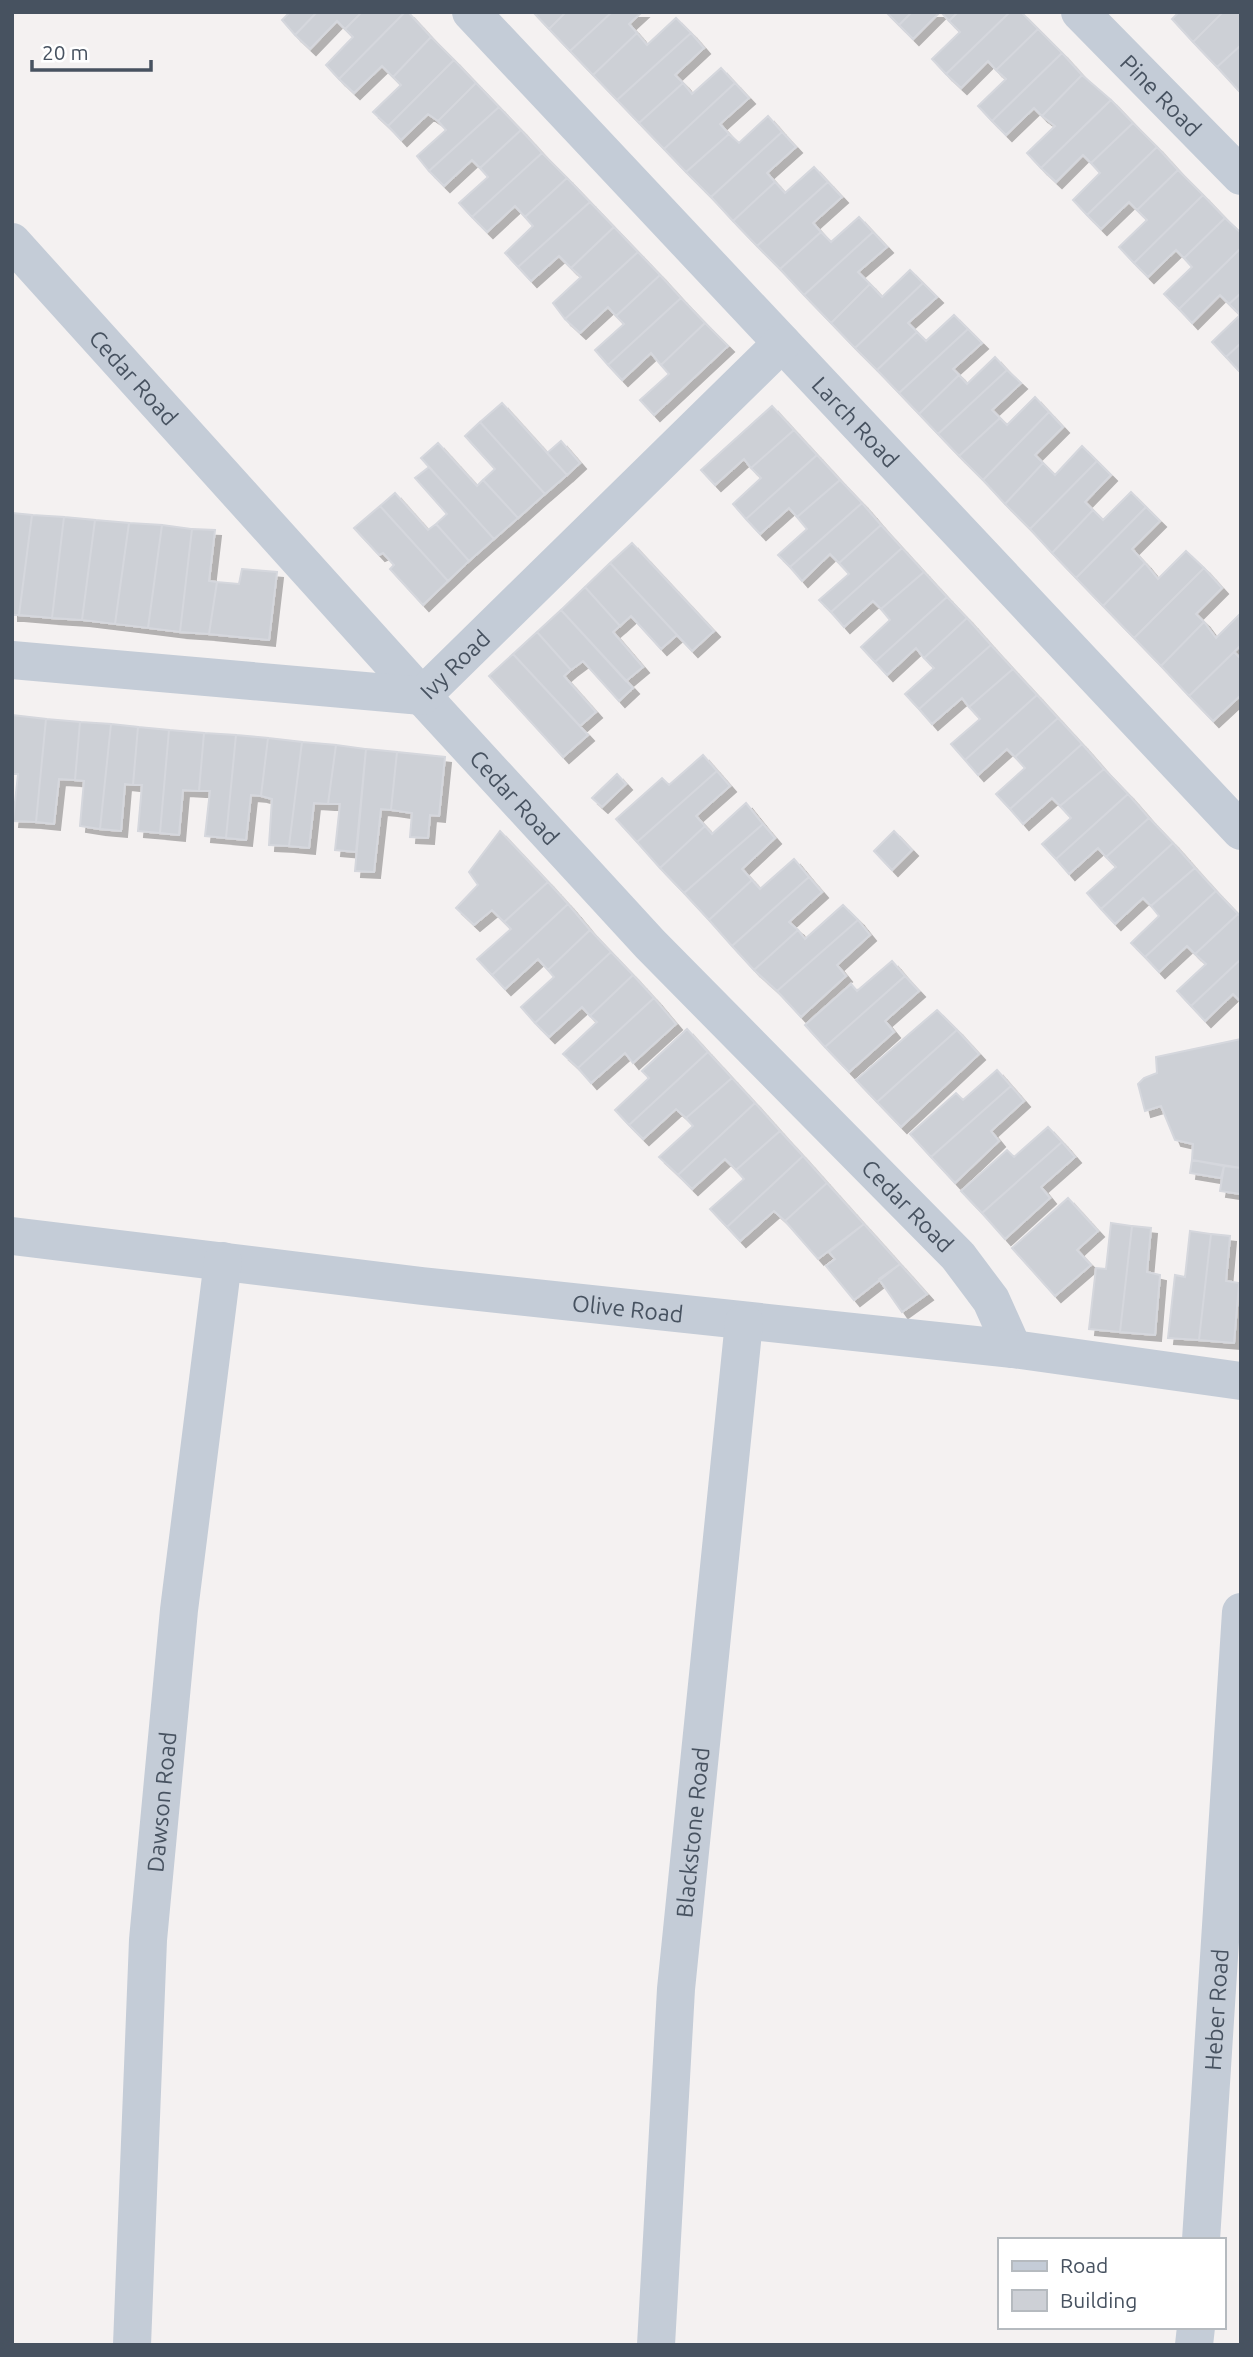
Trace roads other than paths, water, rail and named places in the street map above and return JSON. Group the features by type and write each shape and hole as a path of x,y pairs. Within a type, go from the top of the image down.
{"street":[{"name":"Larch Road","path":"471,12 1241,831"},
{"name":"Pine Road","path":"1080,12 1241,176"},
{"name":"Cedar Road","path":"12,242 650,944 958,1256 991,1300 1013,1349"},
{"name":"Ivy Road","path":"12,660 422,696 782,343"},
{"name":"Olive Road","path":"12,1236 435,1288 1013,1349 1241,1381"},
{"name":"Dawson Road","path":"132,2345 148,1940 179,1610 223,1261"},
{"name":"Blackstone Road","path":"656,2345 677,1989 744,1322"},
{"name":"Heber Road","path":"1201,2238 1241,1612"}]}
